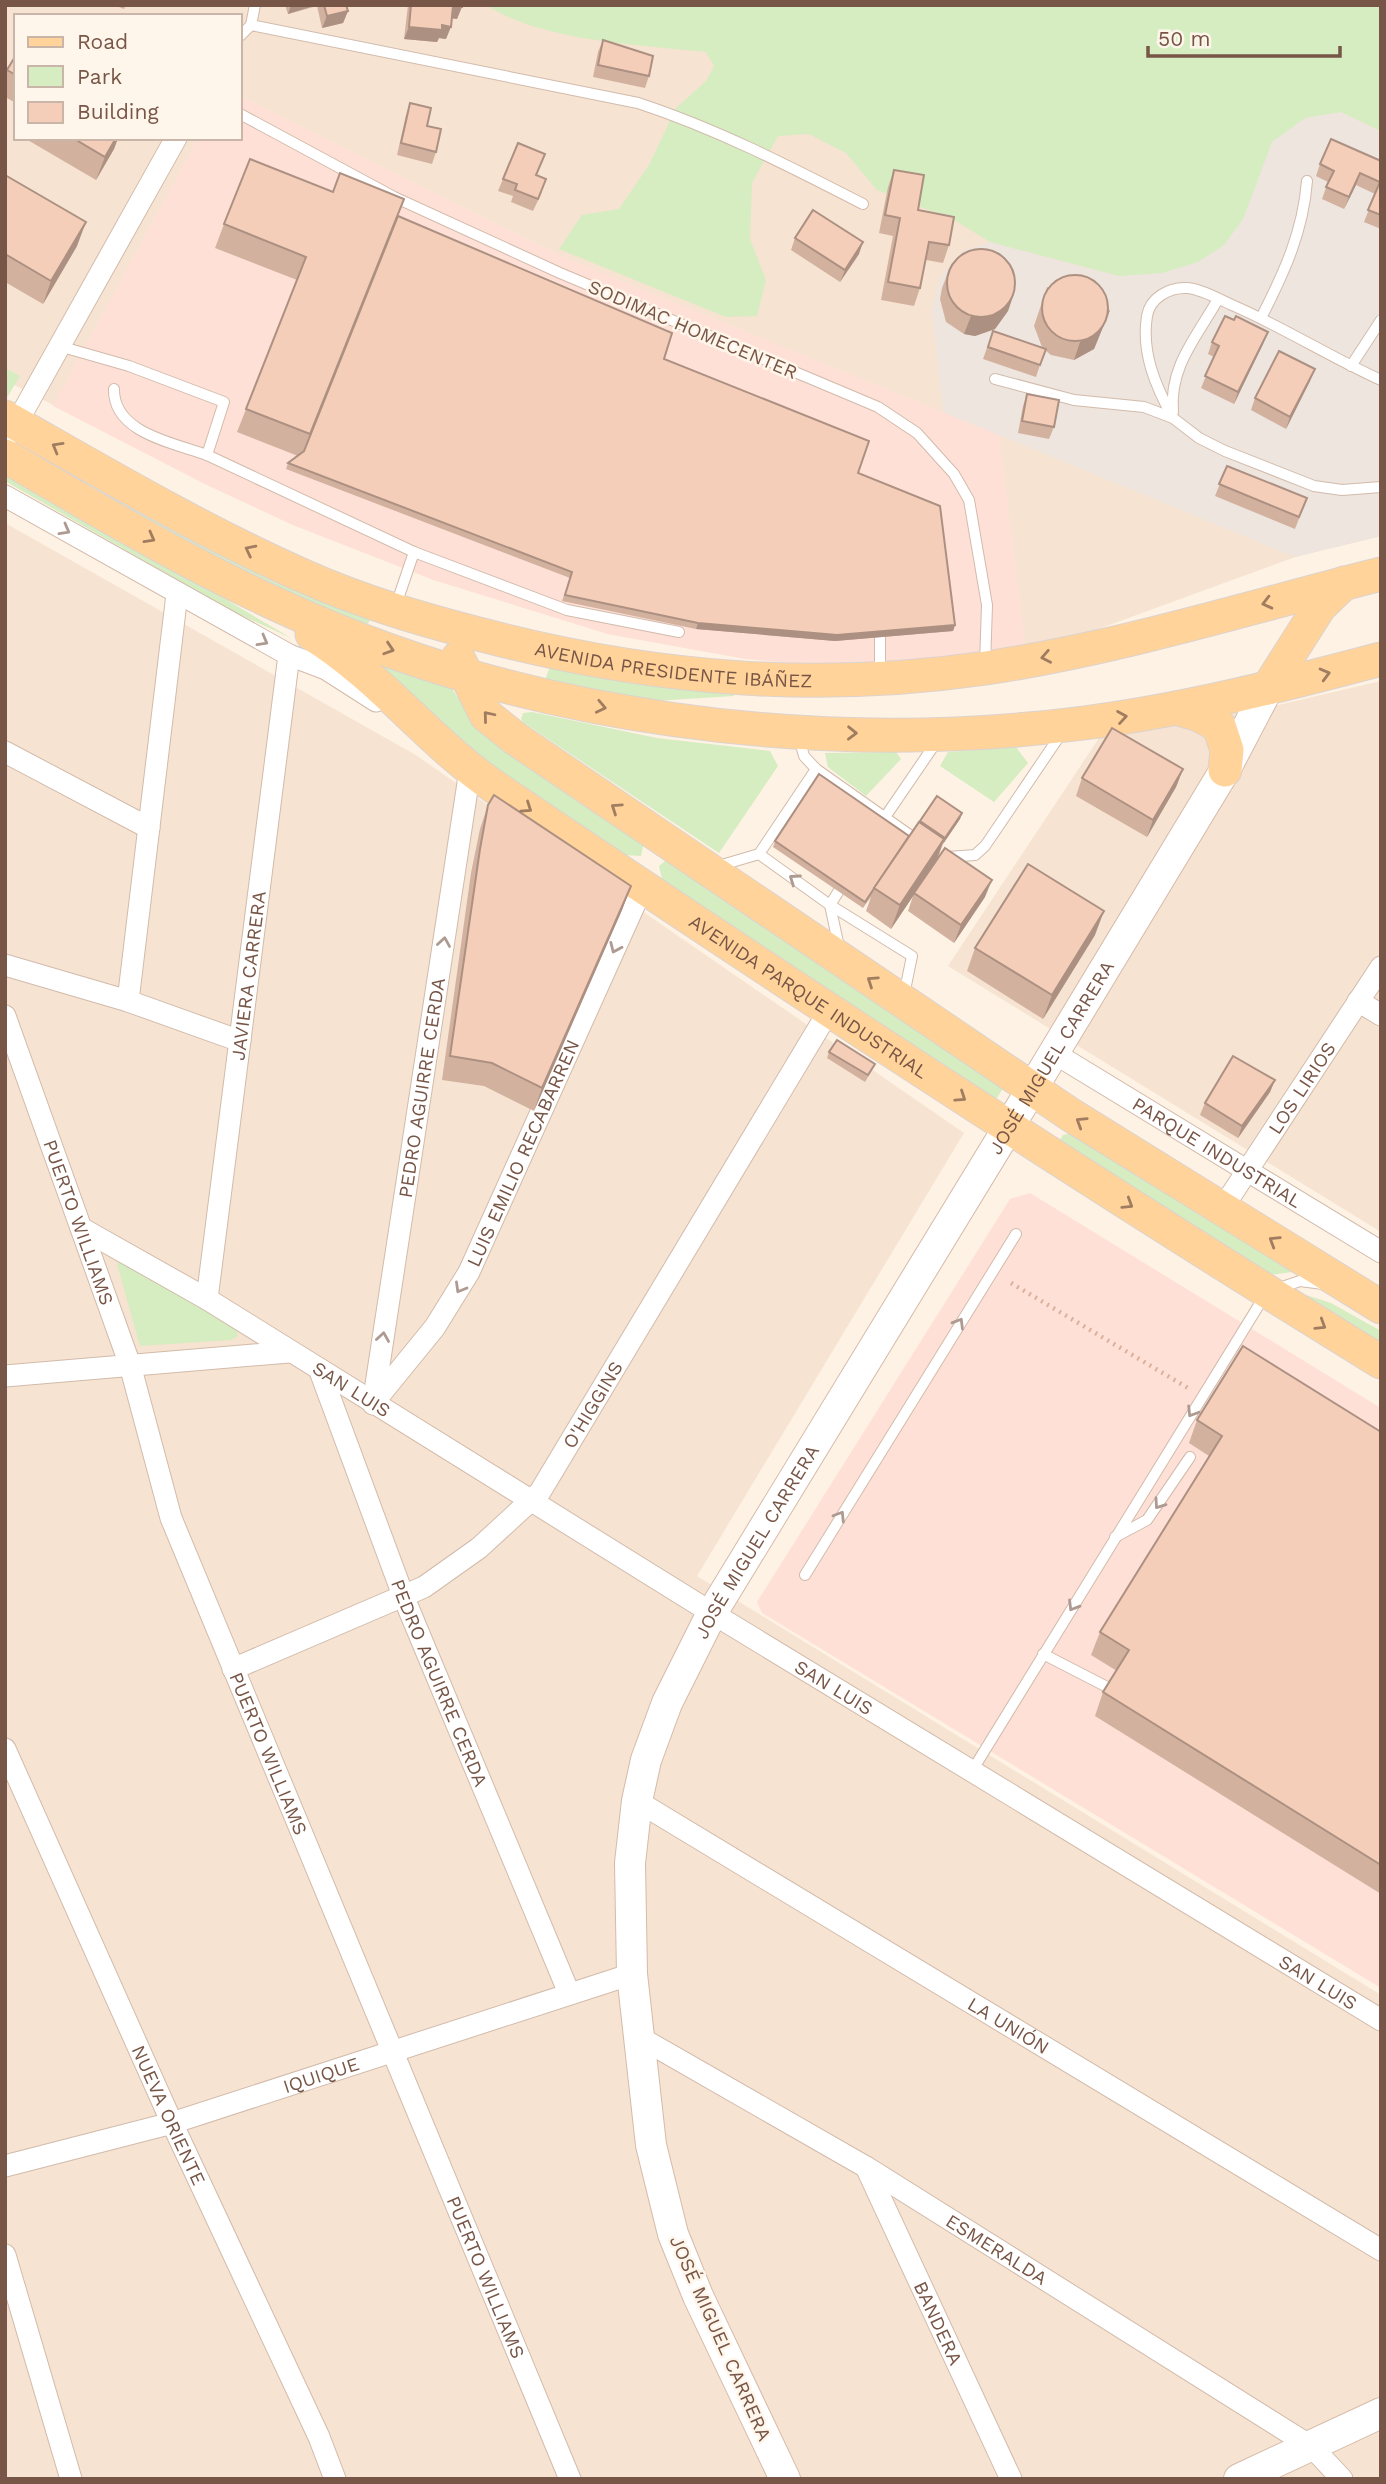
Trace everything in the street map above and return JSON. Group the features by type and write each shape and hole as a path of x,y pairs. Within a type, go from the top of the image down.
{"main road":[{"name":"AVENIDA PRESIDENTE IBÁÑEZ","path":"9,428 269,559 394,611 543,651 661,672 729,678 880,678 985,668 1078,650 1381,574"},
{"path":"5,456 97,510 262,598 361,640 465,673 604,708 706,724 797,732 942,733 1068,725 1175,708 1381,659"},
{"path":"1268,688 1320,606 1344,583"},
{"name":"AVENIDA PARQUE INDUSTRIAL","path":"262,598 274,610 360,668 470,770 1008,1128 1381,1362"},
{"path":"429,621 449,641 480,707 495,724 1032,1089 1367,1299"},
{"path":"1175,708 1210,719 1219,726 1227,750 1225,770"},
{"path":"643,886 642,871 647,857 661,846 673,846"}],"street":[{"path":"9,428 59,346 175,140"},
{"path":"5,496 289,655 326,669 470,770"},
{"path":"128,1000 177,594"},
{"name":"JAVIERA CARRERA","path":"207,1299 289,655"},
{"name":"JOSÉ MIGUEL CARRERA","path":"785,2479 698,2296 673,2234 651,2145 632,1974 630,1863 637,1801 646,1760 667,1703 712,1613 1055,1053 1225,770 1268,688"},
{"path":"5,752 149,828"},
{"name":"PEDRO AGUIRRE CERDA","path":"373,1404 470,770"},
{"name":"LUIS EMILIO RECABARREN","path":"373,1404 429,1335 469,1272 643,886"},
{"path":"5,965 128,1000 240,1041"},
{"name":"LOS LIRIOS","path":"1223,1209 1381,967"},
{"path":"1358,1001 1381,1015"},
{"name":"O'HIGGINS","path":"233,1669 404,1598 479,1548 531,1501 549,1481 830,1010"},
{"name":"PUERTO WILLIAMS","path":"5,1016 130,1365 171,1518 570,2479"},
{"name":"PARQUE INDUSTRIAL","path":"1055,1053 1381,1252"},
{"name":"SAN LUIS","path":"81,1228 207,1299 712,1613 1381,2020"},
{"name":"SAN LUIS","path":"5,1376 289,1352"},
{"name":"PEDRO AGUIRRE CERDA","path":"320,1371 404,1598 569,1993"},
{"name":"NUEVA ORIENTE","path":"5,1749 172,2123 319,2437 335,2479"},
{"name":"LA UNIÓN","path":"637,1801 1381,2250"},
{"name":"IQUIQUE","path":"5,2166 172,2123 632,1974"},
{"name":"ESMERALDA","path":"639,2037 866,2167 1312,2447 1342,2479"},
{"name":"BANDERA","path":"866,2167 1011,2479"},
{"path":"5,2255 71,2479"},
{"path":"1239,2479 1381,2413"}],"lane":[{"path":"242,34 251,25 255,5"},
{"path":"251,25 638,103 692,121 779,160 863,204"},
{"name":"SODIMAC HOMECENTER","path":"242,115 394,197 560,273 878,407 917,433 954,474 969,500 987,605 985,668"},
{"path":"1261,318 1298,236 1305,212 1307,181"},
{"path":"1173,418 1153,374 1147,352 1148,313 1156,298 1172,289 1189,288 1218,299 1261,318 1381,380"},
{"path":"1173,418 1172,385 1176,370 1218,299"},
{"path":"1351,366 1381,320"},
{"path":"59,346 129,366 224,401 207,455"},
{"path":"995,379 1074,400 1144,407 1173,418 1216,446 1314,486 1342,490 1381,487"},
{"path":"114,389 119,412 136,428 207,455 414,552 567,610 679,632"},
{"path":"394,611 414,552"},
{"path":"880,637 880,678"},
{"path":"797,732 804,756 816,769 946,857 975,855 985,846 1068,725"},
{"path":"878,829 942,733"},
{"path":"707,869 759,854 816,769"},
{"path":"759,854 830,905 912,956 902,1001"},
{"path":"842,960 830,905 850,872"},
{"path":"805,1575 1016,1234"},
{"path":"972,1771 1267,1292 1300,1281 1367,1299"},
{"path":"1115,1537 1147,1520 1190,1457"},
{"path":"1043,1654 1111,1689"}],"path":[{"path":"1011,1283 1202,1396"}],"shaded area":[{"path":"5,5 1381,5 1381,536 1295,557 1090,632 1025,645 746,659 608,634 434,580 293,525 205,484 5,380"},
{"path":"242,97 561,256 999,435 1025,645 955,657 878,663 804,664 746,659 608,634 434,580 293,525 205,484 53,406 197,140 242,140"},
{"path":"1341,112 1381,132 1381,536 1295,557 943,412 932,309 940,277 964,250 990,242 1118,276 1243,219 1272,141 1305,118"},
{"path":"5,523 414,754 964,1133 697,1576 1381,1995 1381,2479 5,2479"},
{"path":"1381,681 1381,1232 948,966 1101,735 1249,712"},
{"path":"1030,1193 1381,1408 1381,1988 762,1613 757,1602 1010,1199"}],"green space":[{"path":"486,5 1381,5 1381,131 1341,112 1305,118 1272,142 1243,219 1224,245 1198,262 1162,273 1119,276 990,242 954,220 877,190 846,153 809,134 778,136 752,183 750,239 766,280 757,316 726,317 559,249 582,215 619,209 649,165 676,108 706,81 714,66 706,52 563,34 536,27"},
{"path":"5,368 20,376 5,401"},
{"path":"5,469 291,638 230,610 5,481"},
{"path":"105,494 268,579 370,620 366,627 321,611 101,499"},
{"path":"353,651 450,686 470,715 644,842 641,856 624,855 465,748"},
{"path":"551,664 734,696 654,701 545,680"},
{"path":"532,712 657,738 770,751 778,766 719,853 524,723 521,719 523,713"},
{"path":"1016,747 1028,763 994,802 940,766 948,752"},
{"path":"896,752 901,759 866,796 828,767 825,753"},
{"path":"666,860 1003,1088 993,1105 662,879 659,866"},
{"path":"1072,1133 1292,1272 1262,1276 1060,1140 1063,1135"},
{"path":"120,1257 236,1329 238,1336 231,1340 140,1346 117,1264"},
{"path":"1297,1292 1331,1303 1381,1331 1381,1350"}],"building":[{"path":"324,5 346,5 348,11 327,16"},
{"path":"411,5 462,5 462,7 453,6 451,27 442,25 442,30 409,27"},
{"path":"603,40 653,56 649,76 598,65"},
{"path":"14,58 14,74 7,70"},
{"path":"410,103 431,108 427,126 441,129 436,152 401,143"},
{"path":"1331,139 1381,161 1381,215 1368,210 1380,182 1360,173 1349,197 1326,187 1334,171 1320,164"},
{"path":"76,140 115,140 105,157"},
{"path":"518,143 545,154 536,175 546,179 538,199 515,190 517,184 503,179"},
{"path":"250,159 333,192 340,173 404,199 310,434 246,409 306,257 224,224"},
{"path":"894,170 924,175 918,210 954,217 949,245 929,242 920,288 888,282 900,218 885,215"},
{"path":"5,175 86,222 51,281 5,254"},
{"path":"813,210 863,242 845,270 795,238"},
{"path":"398,216 672,333 664,359 869,441 858,473 940,506 955,625 837,635 698,623 565,595 572,572 288,463 304,451"},
{"path":"981,249 994,252 1005,259 1012,270 1015,283 1012,296 1005,307 994,314 981,317 968,314 957,307 950,296 947,283 950,270 957,259 968,252"},
{"path":"1068,275 1082,275 1094,280 1103,289 1108,308 1106,321 1099,332 1082,341 1068,341 1056,336 1047,327 1042,315 1042,301 1047,289 1056,280"},
{"path":"1225,316 1234,320 1236,316 1268,332 1238,392 1205,376 1219,346 1212,342"},
{"path":"993,331 1046,349 1040,365 988,347"},
{"path":"1279,351 1315,369 1290,417 1255,398"},
{"path":"1027,394 1059,400 1054,427 1022,421"},
{"path":"1227,466 1307,498 1299,517 1219,484"},
{"path":"1112,728 1183,769 1153,820 1082,778"},
{"path":"819,774 909,836 865,902 775,841"},
{"path":"494,795 631,886 542,1088 492,1063 450,1056 480,849 488,805"},
{"path":"937,796 962,813 945,838 920,821"},
{"path":"919,822 944,839 900,905 874,888"},
{"path":"945,848 992,880 961,925 914,893"},
{"path":"1028,864 1104,911 1052,995 975,948"},
{"path":"837,1040 875,1064 868,1075 829,1052"},
{"path":"1233,1056 1275,1080 1242,1126 1205,1103"},
{"path":"1243,1346 1381,1432 1381,1865 1103,1692 1129,1650 1100,1632 1222,1436 1197,1420"}]}
